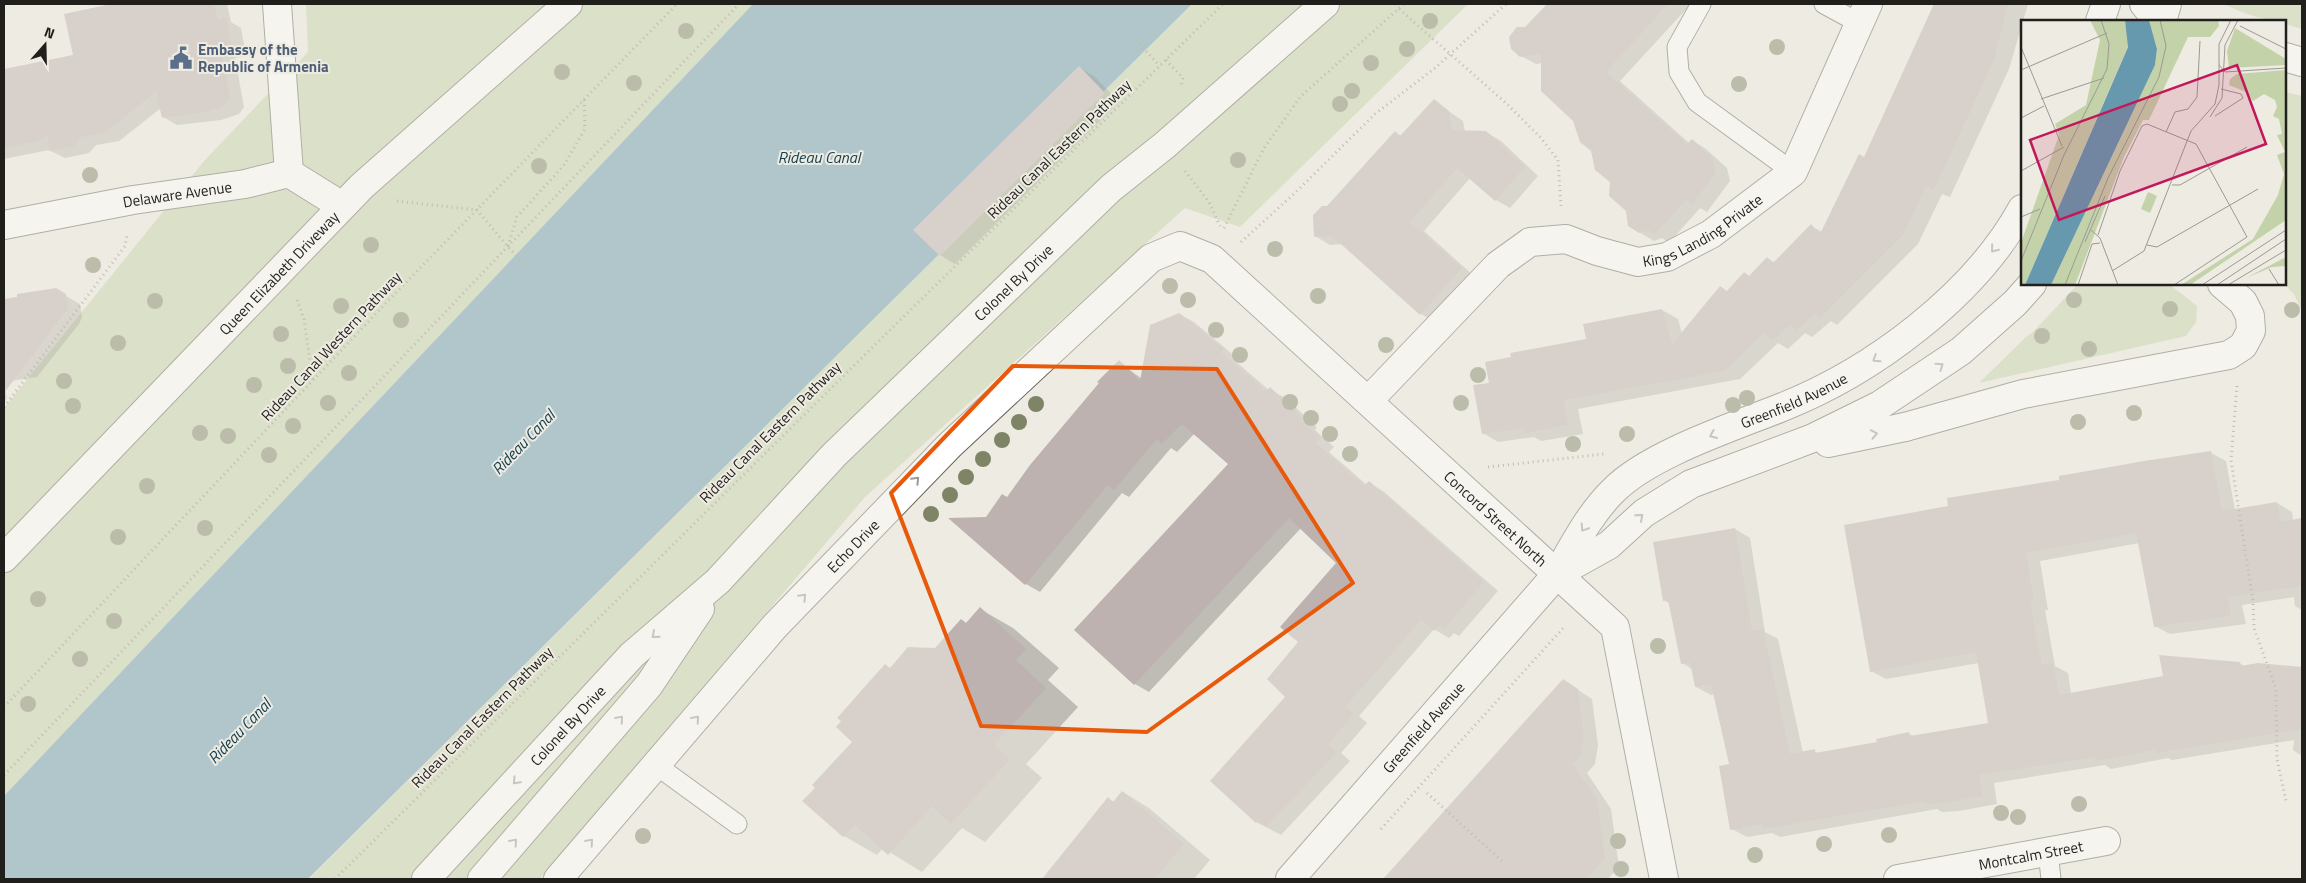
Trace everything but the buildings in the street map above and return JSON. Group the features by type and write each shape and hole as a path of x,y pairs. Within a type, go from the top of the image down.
{"main road":[{"path":"277,4 289,173 342,206"},
{"name":"Queen Elizabeth Driveway","path":"4,558 362,186 568,4"},
{"name":"Colonel By Drive","path":"426,879 632,655 718,581 834,455 1111,188 1165,145 1325,4"},
{"path":"2100,20 2106,4"},
{"path":"2144,4 2157,20"},
{"path":"2162,20 2167,4"},
{"name":"Kings Landing Private","path":"1566,238 1597,252 1638,262 1667,257 1711,234 1793,172 1864,14"},
{"path":"2286,58 2302,62"},
{"name":"Delaware Avenue","path":"4,225 133,200 245,184 289,173"},
{"name":"Greenfield Avenue","path":"1290,879 1558,574 1586,526 1615,489 1630,477 1680,450 1797,401 1845,378 1879,358 1926,320 1975,273 1998,245 2021,210"},
{"path":"1368,402 1498,265 1530,242 1566,238"},
{"name":"Concord Street North","path":"1180,246 1212,259 1615,627 1664,879"},
{"name":"Echo Drive","path":"558,879 775,626 950,444 1151,258 1180,246"},
{"name":"Greenfield Avenue","path":"1558,574 1609,545 1644,513 1676,492 1691,484 1849,421 1908,387 1974,340 2015,303 2031,285"},
{"path":"1775,452 1906,427 2023,394 2229,355 2243,346 2251,331 2250,316 2243,302 2223,285"},
{"name":"Colonel By Drive","path":"482,879 649,685 718,581"},
{"name":"Montcalm Street","path":"1898,879 2106,841"}],"lane":[{"path":"1702,4 1677,47 1679,72 1697,102 1793,172"},
{"path":"1824,4 1864,14"},
{"path":"656,765 737,824"},
{"path":"2048,852 2051,879"}],"path":[{"name":"Rideau Canal Western Pathway","path":"4,707 387,302 677,4"},
{"path":"4,775 739,4"},
{"name":"Rideau Canal Eastern Pathway","path":"335,879 896,324 1223,4"},
{"path":"1165,145 1209,202 1222,231 1264,148 1301,96 1404,4"},
{"path":"1239,244 1296,192 1375,114 1452,53 1506,4"},
{"path":"1399,8 1452,53 1521,117 1558,160 1566,238"},
{"path":"1122,26 1160,66"},
{"path":"1166,60 1183,78"},
{"path":"508,247 517,216 564,165 585,129 584,99"},
{"path":"362,186 389,200 477,210 508,247 542,281"},
{"path":"4,407 125,246 133,200"},
{"path":"286,263 304,320 313,382"},
{"path":"2229,355 2238,382 2232,460 2253,601 2254,628 2276,690 2277,759 2286,801"},
{"path":"1485,467 1612,453"},
{"path":"1376,835 1523,675 1576,613 1585,599"},
{"path":"1427,793 1504,863"}],"highlighted area":[{"path":"1013,366 1217,369 1353,583 1147,732 981,726 891,493"}],"green space":[{"path":"306,4 753,4 4,796 4,408 205,160 308,52"},
{"path":"1192,4 1468,4 1240,227 1185,208 865,497 540,879 309,879"},
{"path":"2224,4 2302,4 2302,29 2286,24 2286,20 2269,20"},
{"path":"2286,92 2302,96 2302,311 2294,294 2285,285"},
{"path":"2077,285 2170,285 2197,306 2196,322 2186,336 1979,383 2032,333"}],"water":[{"name":"Rideau Canal","path":"753,4 1192,4 308,879 4,879 4,796"}],"place":[{"name":"Embassy of the Republic of Armenia","path":"181,58"}]}
